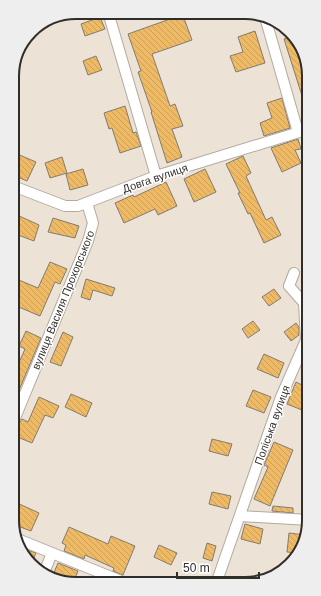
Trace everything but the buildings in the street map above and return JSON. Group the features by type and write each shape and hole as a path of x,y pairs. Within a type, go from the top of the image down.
{"street":[{"path":"110,19 156,176"},
{"name":"Довга вулиця","path":"19,188 65,206 78,206 156,176 302,131 267,24"},
{"name":"вулиця Василя Прохорського","path":"19,408 88,241 93,223 87,203"},
{"name":"Поліська вулиця","path":"294,273 289,286 302,301"},
{"name":"Поліська вулиця","path":"218,577 281,397 302,349"},
{"path":"240,516 302,520"},
{"path":"23,541 111,577"},
{"path":"46,568 52,553"}]}
